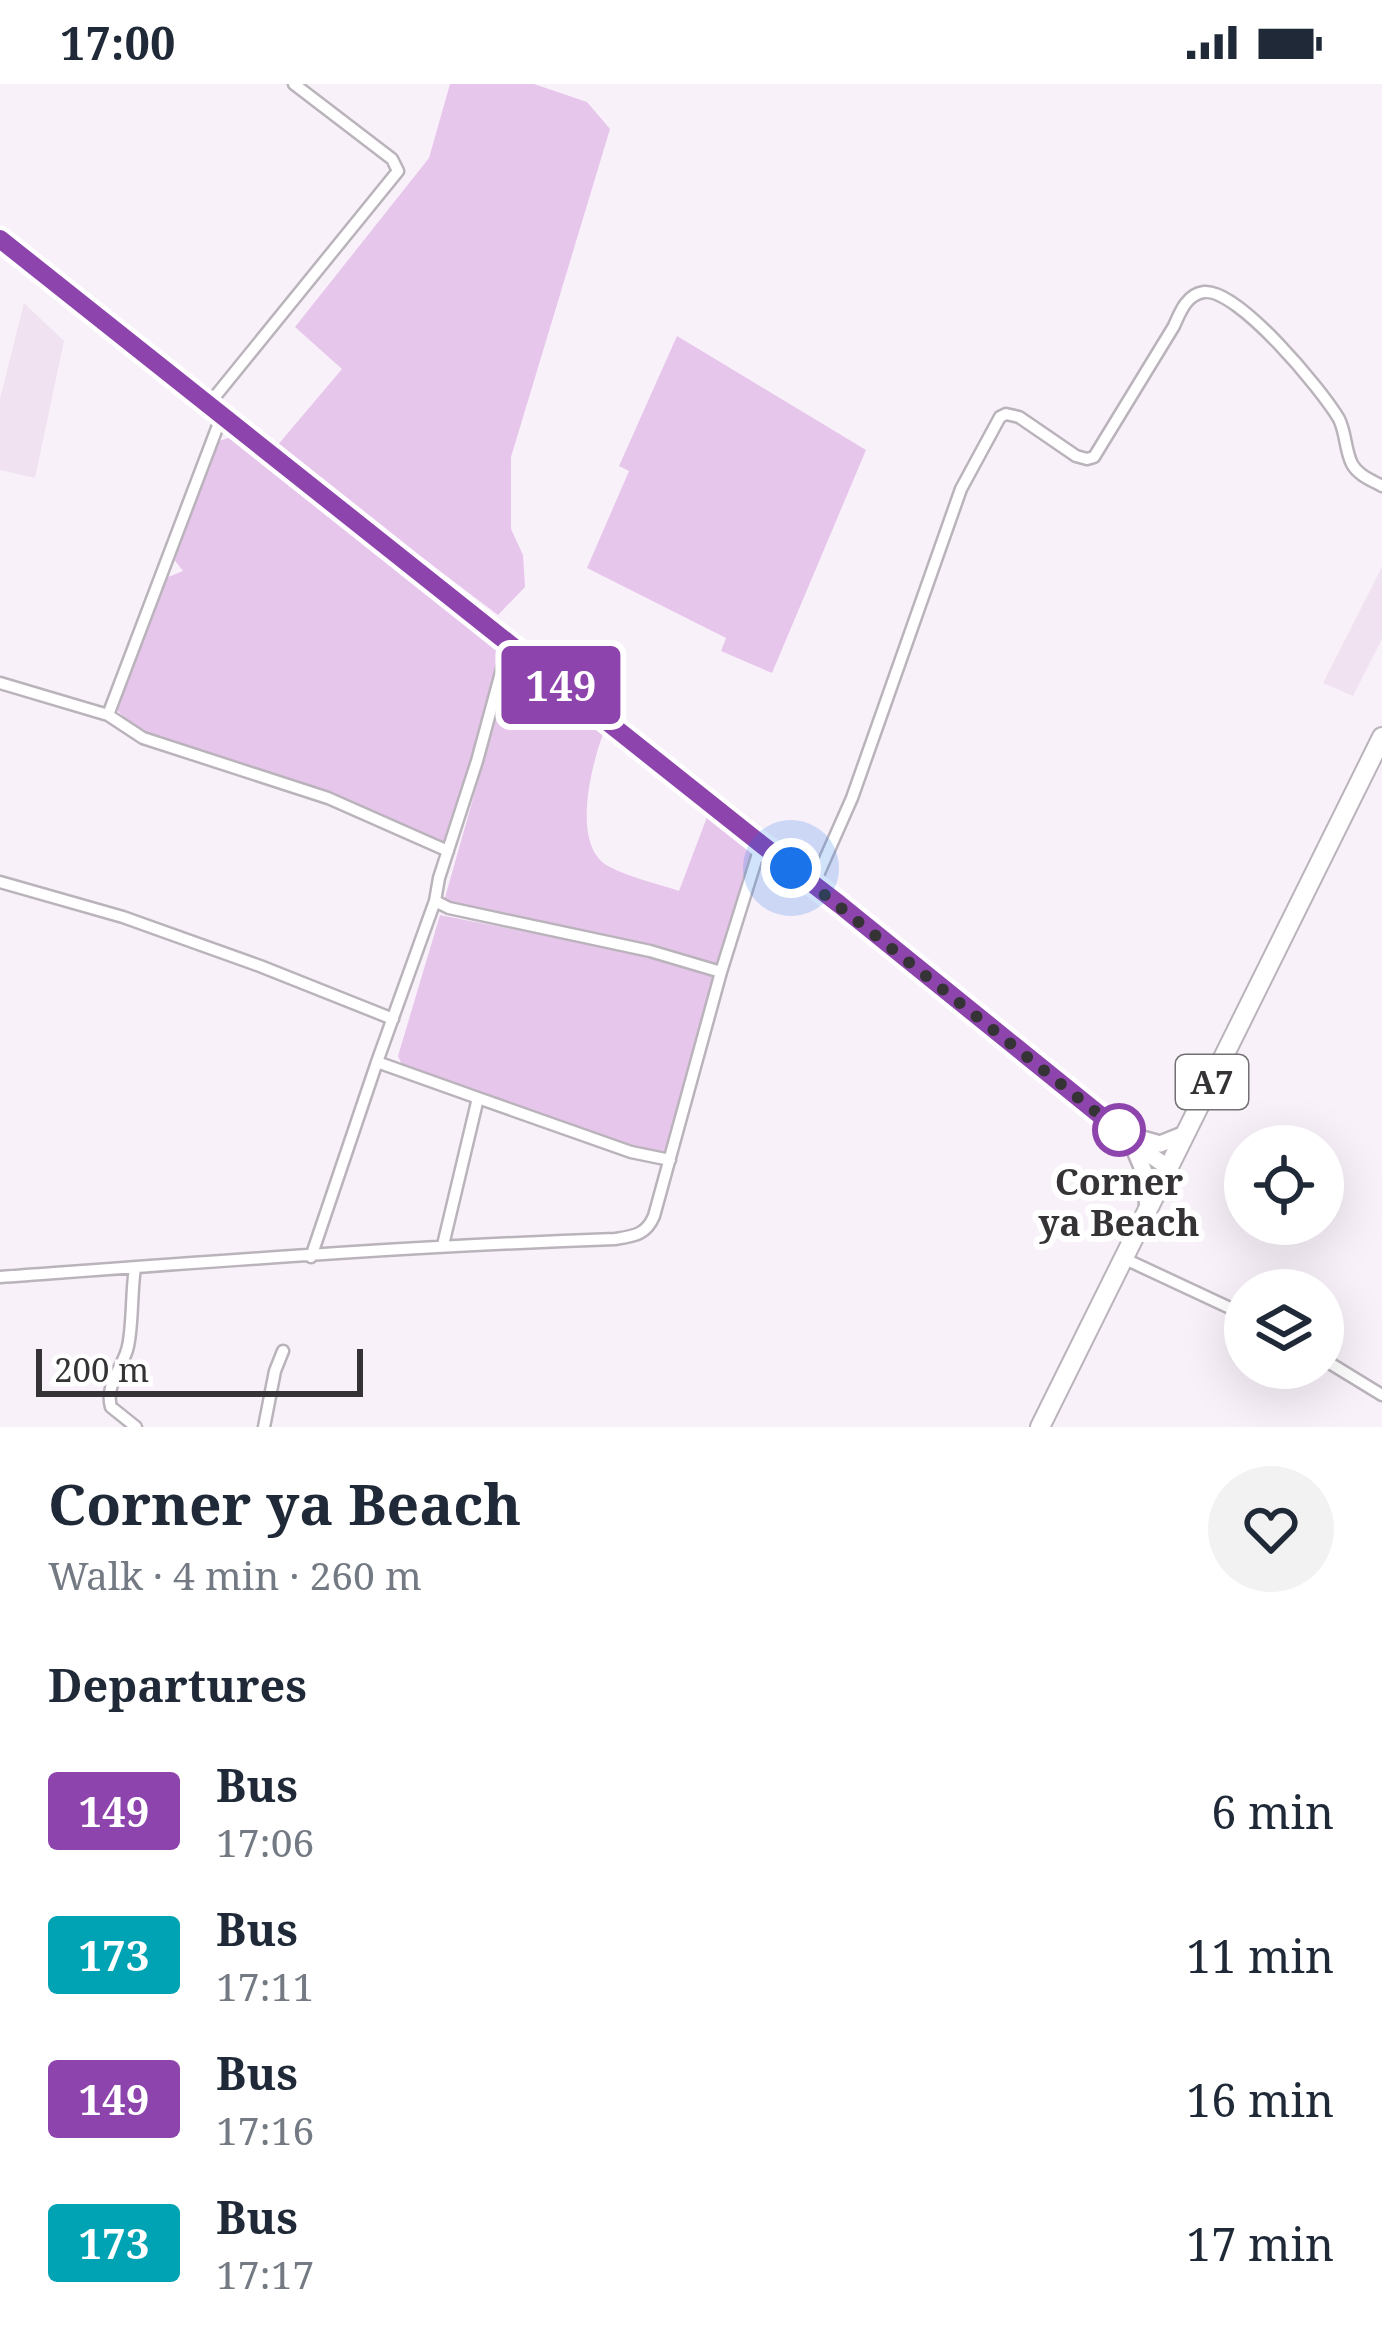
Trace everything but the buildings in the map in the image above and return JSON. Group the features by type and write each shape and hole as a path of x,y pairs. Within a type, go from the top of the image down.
{"highway":[{"name":"A7","path":"1040,1427 1382,737"}],"main road":[{"path":"0,239 1169,1168"},
{"path":"1121,1132 1160,1144 1186,1134"},
{"path":"1121,1132 1142,1162 1148,1212"}],"street":[{"path":"108,715 216,410 398,171 392,159 294,84"},
{"path":"814,884 852,798 961,489 1000,416 1014,415 1076,456 1094,457 1181,310 1191,297 1217,293 1243,309 1322,392 1342,424 1350,461 1360,474 1382,486"},
{"path":"311,1256 435,901 508,643"},
{"path":"0,683 108,715 143,738 328,798 448,851"},
{"path":"0,1276 635,1236 646,1231 761,844"},
{"path":"0,882 123,916 392,1019"},
{"path":"435,901 721,972"},
{"path":"377,1062 631,1152 670,1160"},
{"path":"442,1245 478,1098"},
{"path":"1123,1258 1224,1305"},
{"path":"135,1268 129,1346 108,1393 111,1407 136,1427"},
{"path":"264,1427 283,1351"},
{"path":"1344,1372 1382,1395"}],"shaded area":[{"path":"450,84 534,84 587,102 610,129 511,457 511,529 523,555 525,587 498,615 276,447 342,369 295,327 429,158"},
{"path":"24,303 64,341 35,478 0,470 0,399"},
{"path":"677,336 866,450 772,673 721,651 726,638 587,568 629,471 619,466"},
{"path":"231,437 504,649 445,844 329,792 141,735 117,710 166,578 183,571 173,558 216,442"},
{"path":"1382,567 1382,639 1353,696 1323,683"},
{"path":"519,666 603,734 590,785 587,824 597,856 608,866 679,891 707,817 757,856 718,964 444,901 508,675"},
{"path":"440,915 649,956 717,976 666,1155 632,1148 402,1065 398,1056"}],"bus line":[{"name":"149","path":"0,239 1121,1132"}],"place":[{"name":"Corner ya Beach","path":"1119,1130"}],"route":[{"path":"791,868 1119,1130"}]}
